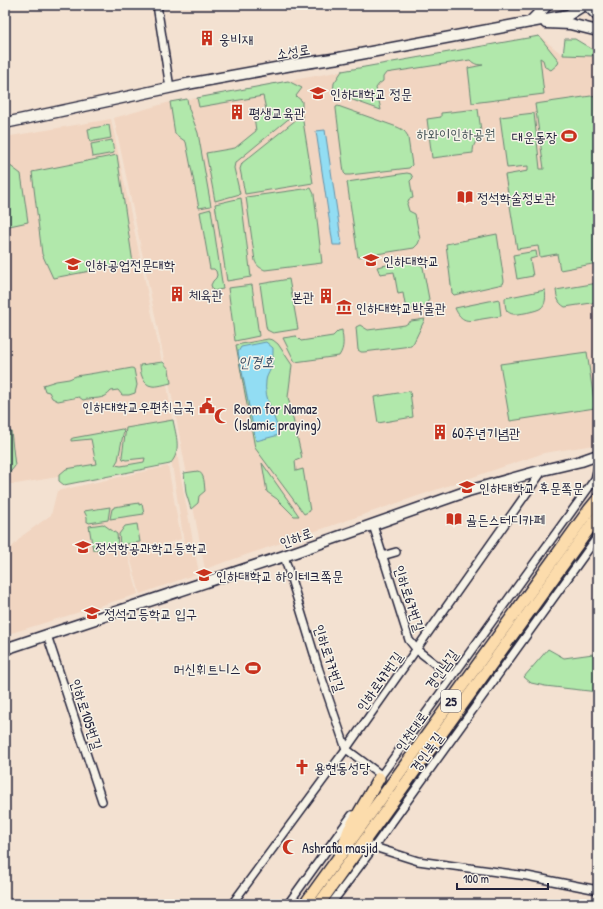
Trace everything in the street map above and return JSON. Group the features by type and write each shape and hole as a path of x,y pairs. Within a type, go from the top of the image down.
{"highway":[{"name":"인천대로","path":"305,904 598,499"},
{"name":"인천대로","path":"319,904 598,516"},
{"path":"340,856 349,830 380,776"}],"main road":[{"path":"530,22 547,5"},
{"name":"소성로","path":"5,123 170,88 568,15 584,5"},
{"path":"587,5 598,16"},
{"path":"530,22 570,24 598,31"},
{"name":"인하로","path":"5,649 284,556 468,491 581,461 598,455"}],"street":[{"path":"157,5 170,88"},
{"name":"경인남길","path":"288,904 595,479 598,467"},
{"name":"인하로47번길","path":"232,904 417,650 543,470"},
{"name":"인하로67번길","path":"373,525 409,640 417,650 452,677"},
{"name":"경인북길","path":"331,904 598,536"},
{"name":"인하로67번길","path":"382,556 396,552"},
{"name":"인하로77번길","path":"284,556 346,749"},
{"name":"인하로105번길","path":"47,635 102,801"},
{"path":"346,749 380,776"},
{"path":"372,847 418,861 527,876 598,890"}],"shaded area":[{"name":"인하대학교","path":"539,36 563,55 592,56 598,49 598,443 594,445 544,453 205,569 173,402 114,118 170,102"},
{"name":"인하공업전문대학","path":"111,119 168,391 180,472 199,573 140,594 130,557 184,542 171,458 16,484 5,484 5,137"},
{"name":"정석항공과학고등학교","path":"168,466 181,539 128,555 138,594 5,635 5,555 22,536 51,515 57,491"}],"green space":[{"path":"539,36 559,61 558,64 551,70 545,67 543,60 540,58 544,94 472,103 468,68 483,65 476,64 470,60 386,73 383,77 383,81 376,88 381,110 333,93 334,83 342,71"},
{"path":"565,39 575,39 595,51 592,56 563,55"},
{"path":"288,81 302,88 296,96 302,101 302,108 235,163 234,168 240,194 215,201 206,153 235,148 256,131 254,116 267,114 263,96 199,107 197,98"},
{"path":"598,95 598,263 560,270 557,254 540,257 538,246 517,249 505,175 528,171 528,166 507,168 500,117 534,113 540,169 544,169 535,104"},
{"path":"187,99 198,133 211,206 199,208 186,142 175,134 170,102"},
{"path":"338,106 397,127 404,131 408,138 412,165 409,168 346,175 344,173 336,109"},
{"name":"하와이인하공원","path":"478,109 482,138 475,143 473,153 432,158 427,119 441,117 441,113"},
{"path":"302,115 313,183 245,194 240,169 242,163"},
{"path":"109,125 111,138 90,142 88,129"},
{"path":"112,140 114,153 93,157 91,144"},
{"path":"117,155 133,263 53,278 42,254 32,172"},
{"path":"5,162 21,174 28,222 5,227"},
{"path":"407,173 411,174 413,178 410,181 413,198 409,199 407,204 409,211 415,214 420,239 418,244 414,248 358,257 347,182"},
{"path":"311,188 314,194 322,263 265,270 260,268 255,261 246,197"},
{"path":"241,198 251,277 227,281 215,204"},
{"path":"211,209 223,289 213,291 211,285 217,275 214,269 210,269 200,212"},
{"path":"497,234 504,281 503,284 454,295 452,293 446,244"},
{"path":"536,251 537,257 530,259 533,276 517,279 513,255"},
{"path":"411,260 416,261 423,267 429,299 423,307 406,310 403,293 398,294 394,272 380,274 377,267"},
{"path":"289,279 298,329 273,333 267,330 260,284"},
{"path":"598,283 598,302 565,307 558,300 556,290"},
{"path":"252,285 259,336 235,341 228,288"},
{"path":"545,290 545,302 539,309 511,314 505,307 505,298"},
{"path":"499,299 501,316 469,321 462,318 457,313 455,308"},
{"path":"425,319 411,346 364,352 358,350 356,327 360,325 368,330 405,325 411,321"},
{"path":"342,330 343,346 339,356 295,362 283,338 296,336 301,341 333,336 338,331"},
{"path":"268,339 273,340 278,344 292,365 288,397 302,458 295,461 296,471 303,469 310,511 304,514 255,448 236,345"},
{"path":"587,352 595,408 510,421 500,364"},
{"path":"163,362 169,369 171,383 154,386 146,383 141,375 140,365"},
{"path":"132,368 134,369 137,385 135,393 129,395 122,395 118,390 111,391 105,396 98,398 83,400 79,397 58,401 52,398 49,392 45,391 43,385 76,376"},
{"path":"410,391 413,417 378,423 374,397"},
{"path":"173,420 177,438 177,449 174,459 170,464 64,485 59,481 59,475 66,469 96,464 91,439 71,441 71,439 122,429 124,430 118,460 115,465 121,466 144,462 145,458 123,459 122,456 126,428"},
{"path":"11,431 15,466 8,475 5,471 5,432"},
{"path":"262,463 299,516 294,516 277,499 267,492"},
{"path":"198,471 203,477 205,491 199,496 198,503 191,509 186,493 184,473"},
{"path":"139,503 139,505 142,504 144,514 110,519 112,509 114,507"},
{"path":"110,507 108,520 87,522 87,517 84,511"},
{"path":"103,524 117,534 118,546 93,550 89,526"},
{"path":"137,524 140,542 120,545 119,534 125,526"},
{"path":"548,649 564,658 593,654 598,663 598,692 545,686 531,683 524,677"}],"water":[{"path":"325,130 342,245 333,245 316,131"},
{"name":"인경호","path":"266,342 273,348 273,356 272,364 266,380 266,395 279,435 256,441 238,352 241,347"}],"place":[{"name":"웅비재","path":"207,38"},
{"name":"인하대학교 정문","path":"318,93"},
{"name":"평생교육관","path":"237,112"},
{"name":"대운동장","path":"569,136"},
{"name":"정석학술정보관","path":"465,197"},
{"name":"인하대학교","path":"371,260"},
{"name":"인하공업전문대학","path":"73,264"},
{"name":"체육관","path":"177,294"},
{"name":"본관","path":"326,296"},
{"name":"인하대학교박물관","path":"344,307"},
{"name":"인하대학교우편취급국","path":"207,406"},
{"name":"Room for Namaz (Islamic praying)","path":"222,416"},
{"name":"60주년기념관","path":"440,432"},
{"name":"인하대학교 후문쪽문","path":"467,487"},
{"name":"골든스터디카페","path":"454,519"},
{"name":"정석항공과학고등학교","path":"83,547"},
{"name":"인하대학교 하이테크쪽문","path":"204,575"},
{"name":"정석고등학교 입구","path":"92,613"},
{"name":"머신휘트니스","path":"253,668"},
{"name":"용현동성당","path":"302,767"},
{"name":"Ashrafia masjid","path":"290,847"}]}
